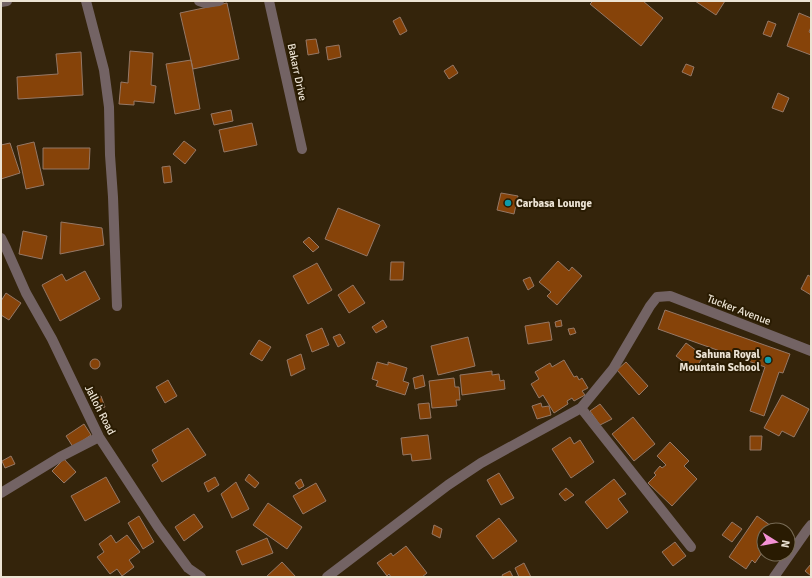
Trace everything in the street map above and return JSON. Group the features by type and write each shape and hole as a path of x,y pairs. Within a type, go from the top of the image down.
{"street":[{"path":"1,2 7,1"},
{"path":"86,1 104,70 109,108 117,306"},
{"path":"199,1 205,3 219,1"},
{"name":"Bakarr Drive","path":"269,1 302,149"},
{"name":"Jalloh Road","path":"1,238 4,250 52,339 100,437 158,527 188,568 201,577"},
{"name":"Tucker Avenue","path":"581,408 613,369 650,306 657,297 670,296 811,351"},
{"path":"327,577 448,485 481,463 581,408 691,547"},
{"path":"1,493 60,457 100,437"},
{"path":"774,577 811,525"}],"building":[{"path":"593,1 643,1 663,18 641,46 590,4"},
{"path":"695,1 725,1 716,15"},
{"path":"227,3 239,59 193,69 180,13"},
{"path":"799,13 811,18 811,27 809,32 811,33 811,55 787,46"},
{"path":"400,17 407,31 400,35 393,21"},
{"path":"768,21 776,24 771,37 763,34"},
{"path":"316,39 319,53 308,55 306,40"},
{"path":"339,45 341,57 328,60 326,47"},
{"path":"130,51 153,53 151,85 156,86 154,103 134,101 134,105 119,104 121,82 128,83"},
{"path":"81,52 83,95 18,99 17,77 58,74 56,54"},
{"path":"191,60 200,109 175,114 166,64"},
{"path":"686,64 694,67 691,76 682,72"},
{"path":"453,65 458,73 449,79 444,71"},
{"path":"778,93 789,98 783,112 772,108"},
{"path":"231,110 233,121 214,125 211,114"},
{"path":"252,123 257,145 224,152 219,130"},
{"path":"184,141 196,150 185,164 173,154"},
{"path":"34,142 44,185 26,189 17,146"},
{"path":"10,143 20,173 1,179 1,145"},
{"path":"43,148 90,148 89,169 43,169"},
{"path":"170,166 172,182 164,183 162,167"},
{"name":"Carbasa Lounge","path":"501,193 518,196 514,214 497,210"},
{"path":"338,208 380,225 367,256 325,239"},
{"path":"61,222 102,228 104,245 60,254"},
{"path":"23,231 47,236 42,259 19,254"},
{"path":"309,237 319,247 313,252 303,242"},
{"path":"558,261 569,271 572,267 582,276 557,305 547,296 551,292 539,282"},
{"path":"391,262 404,262 403,280 390,280"},
{"path":"317,263 332,290 308,304 293,276"},
{"path":"85,271 100,299 60,321 42,285 62,274 66,281"},
{"path":"808,275 811,277 811,295 801,289"},
{"path":"530,277 534,286 528,290 523,280"},
{"path":"353,285 365,303 349,313 338,295"},
{"path":"6,293 21,303 9,320 1,315 1,301"},
{"name":"Sahuna Royal Mountain School","path":"665,310 790,354 783,373 779,372 764,416 750,411 765,367 658,329"},
{"path":"383,320 387,327 376,333 372,327"},
{"path":"561,320 562,326 556,327 555,322"},
{"path":"549,322 552,340 528,344 525,326"},
{"path":"322,328 329,345 312,352 306,335"},
{"path":"574,328 576,333 570,335 568,329"},
{"path":"340,334 345,343 338,347 333,337"},
{"path":"468,337 475,366 438,375 431,346"},
{"path":"259,340 271,347 262,361 250,354"},
{"path":"686,343 704,356 694,370 676,356"},
{"path":"301,354 305,369 291,376 287,360"},
{"path":"93,359 97,359 100,364 97,369 93,369 90,366 90,362"},
{"path":"564,360 574,377 577,376 579,380 582,378 588,388 582,391 585,395 574,401 572,398 567,401 568,404 554,413 543,395 539,398 531,384 539,379 535,372 550,363 552,367"},
{"path":"377,362 388,365 388,362 407,368 403,381 409,383 405,395 376,386 378,381 372,379"},
{"path":"626,362 648,386 639,395 617,370"},
{"path":"492,371 492,375 499,374 500,381 504,380 505,389 462,395 460,375"},
{"path":"423,375 425,386 415,389 413,378"},
{"path":"454,378 455,387 459,387 460,400 456,400 457,406 432,408 429,381"},
{"path":"168,380 177,396 165,403 156,387"},
{"path":"782,395 809,409 794,437 782,431 779,436 764,428"},
{"path":"101,396 105,407 96,410 92,399"},
{"path":"429,403 431,418 420,419 418,404"},
{"path":"541,403 542,407 549,406 551,415 537,419 532,406"},
{"path":"600,404 612,419 600,425 590,411"},
{"path":"633,417 655,444 634,461 612,434"},
{"path":"84,424 91,435 73,447 66,436"},
{"path":"188,428 206,455 162,482 152,465 158,461 152,450"},
{"path":"428,435 431,459 412,461 411,454 403,455 401,438"},
{"path":"750,436 762,436 761,450 750,450"},
{"path":"570,437 574,444 580,440 594,462 571,478 552,449"},
{"path":"670,442 689,461 684,466 697,479 672,506 648,483 656,475 654,473 660,466 662,468 666,465 657,456"},
{"path":"11,456 15,464 5,468 2,461"},
{"path":"64,459 76,472 64,483 52,471"},
{"path":"499,473 514,498 501,505 487,480"},
{"path":"249,474 259,483 255,488 245,480"},
{"path":"106,477 120,502 85,521 71,496"},
{"path":"215,477 219,485 208,492 204,483"},
{"path":"301,479 304,486 299,489 295,483"},
{"path":"614,479 626,494 618,499 628,512 607,529 585,502"},
{"path":"236,482 249,509 232,518 221,494"},
{"path":"316,483 326,501 303,514 293,496"},
{"path":"566,488 574,495 565,501 559,494"},
{"path":"268,503 302,527 287,549 253,525"},
{"path":"194,514 203,527 184,541 175,527"},
{"path":"139,516 154,542 143,549 128,523"},
{"path":"757,516 766,522 756,522 755,563 752,560 746,569 729,557"},
{"path":"499,518 517,541 493,559 476,536"},
{"path":"732,522 742,529 732,542 722,535"},
{"path":"434,525 442,529 440,538 432,534"},
{"path":"111,535 116,543 127,535 140,552 129,560 134,567 122,576 117,569 110,574 97,557 104,552 99,544"},
{"path":"267,538 273,553 242,565 236,551"},
{"path":"675,542 686,556 673,566 662,552"},
{"path":"406,546 427,573 422,577 391,577 389,574 387,576 377,563 391,553 393,556"},
{"path":"282,562 296,577 266,577"},
{"path":"524,563 531,577 519,577 515,568"},
{"path":"811,564 811,576 805,571"},
{"path":"510,571 513,577 503,577 502,575"}],"place":[{"name":"Carbasa Lounge","path":"508,203"},
{"name":"Sahuna Royal Mountain School","path":"768,360"}]}
